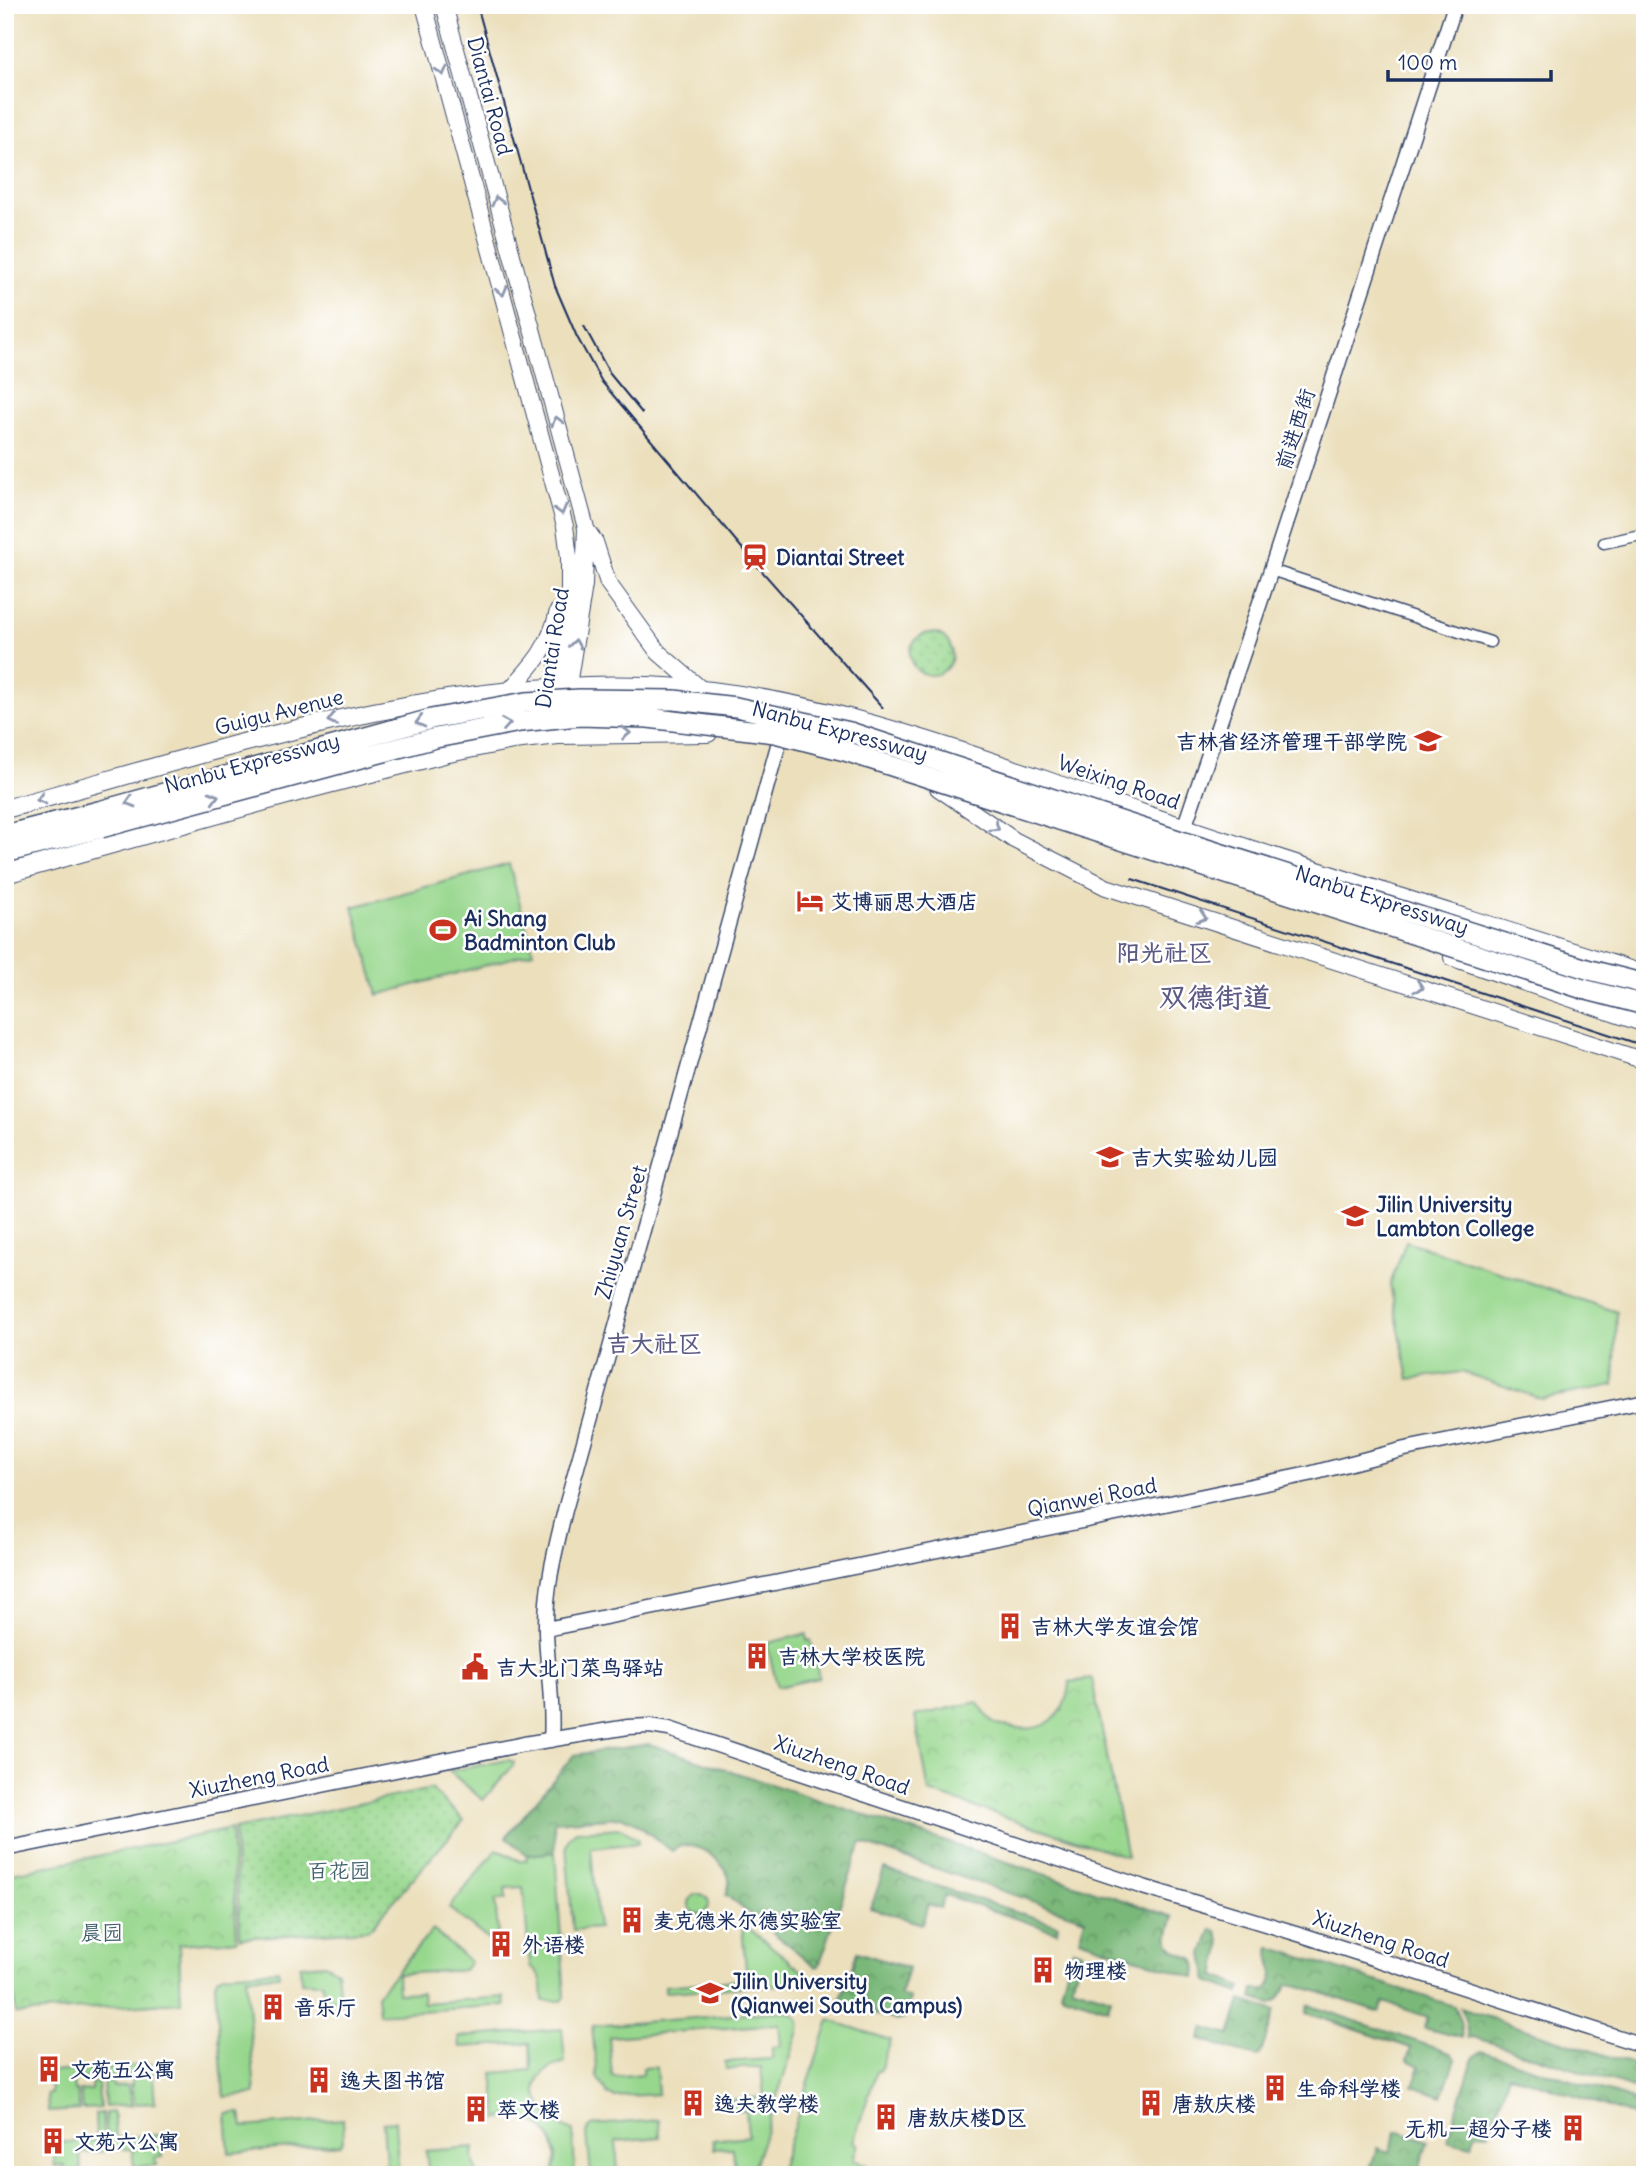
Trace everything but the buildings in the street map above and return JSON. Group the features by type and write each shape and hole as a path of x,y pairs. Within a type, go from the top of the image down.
{"highway":[{"name":"Nanbu Expressway","path":"5,853 100,819 431,719 526,702 580,699 686,701 736,707 850,732 1175,839 1590,970 1645,984"},
{"name":"Nanbu Expressway","path":"5,835 100,819 436,737 494,726 579,716 648,718 717,725 775,733 845,751 1645,1007"}],"main road":[{"name":"Diantai Road","path":"424,5 565,526 569,591 558,735"},
{"name":"Diantai Road","path":"444,5 586,528 583,585 562,688"},
{"path":"586,528 594,542 608,583 658,652 701,689"},
{"path":"509,691 546,647 556,619 569,557"},
{"name":"Weixing Road","path":"562,688 644,686 701,689 791,703 862,721 1184,828 1645,975"},
{"name":"Guigu Avenue","path":"5,809 339,718 509,691 562,688"},
{"path":"5,874 301,791 444,754 513,740 558,735 690,732 734,734 779,742 840,758 938,788 1447,954 1645,1015"},
{"path":"938,788 1014,840 1106,887 1645,1060"},
{"path":"1447,954 1645,1023"}],"street":[{"name":"前进西街","path":"1172,865 1455,5"},
{"path":"1604,543 1645,534"},
{"path":"1271,570 1490,642"},
{"name":"Zhiyuan Street","path":"551,1740 553,1712 546,1629 548,1582 565,1510 779,742"},
{"name":"Qianwei Road","path":"546,1629 1141,1509 1309,1474 1394,1451 1645,1401"},
{"name":"Xiuzheng Road","path":"5,1849 551,1740 650,1726 1143,1887 1645,2046"}],"green space":[{"path":"931,633 946,639 952,654 946,669 931,675 916,669 910,654 916,639"},
{"name":"Ai Shang Badminton Club","path":"509,864 533,952 378,995 353,907"},
{"path":"1406,1241 1617,1312 1614,1385 1542,1399 1462,1372 1409,1379 1390,1285"},
{"path":"807,1634 807,1641 811,1640 819,1678 777,1687 767,1643"},
{"path":"1092,1679 1127,1857 929,1792 915,1716 977,1702 996,1724 1022,1729 1033,1728 1052,1720 1058,1713 1064,1705 1069,1682"},
{"path":"649,1744 1174,1917 1169,1933 1170,1944 1172,1948 1193,1958 1196,1963 1195,1978 1079,1939 1085,1919 861,1843 819,1966 816,1967 726,1895 729,1879 726,1871 714,1857 696,1847 688,1845 672,1851 631,1820 622,1817 554,1822 555,1852 527,1855 506,1837 574,1755"},
{"path":"508,1760 514,1762 513,1766 483,1800 449,1771"},
{"name":"百花园","path":"431,1789 464,1820 371,1927 367,1930 240,1938 234,1829"},
{"path":"621,1828 638,1840 638,1843 591,1848 598,1928 573,1930 566,1846 569,1837 576,1831"},
{"name":"晨园","path":"231,1829 237,1940 179,1944 181,2002 16,2014 5,1915 7,1874"},
{"path":"497,1849 519,1861 526,1861 527,1855 555,1852 565,1997 562,2001 543,2001 540,1977 530,1966 523,1887 505,1888 506,1899 495,1900 498,1932 490,1941 449,1908"},
{"path":"884,1869 1058,1925 1057,1932 945,1895 940,1908 928,1904 922,1924 871,1908"},
{"path":"695,1894 703,1894 709,1904 703,1914 695,1914 689,1908 689,1900"},
{"path":"746,1926 812,1979 812,1983 665,1992 665,1986 747,1979 742,1928"},
{"path":"1212,1929 1220,1939 1216,1976 1242,1987 1240,1993 1208,1981 1203,1954"},
{"path":"433,1930 470,1962 464,1970 397,1974 398,1993 422,1992 423,2003 504,1997 505,2005 379,2014 377,1995"},
{"path":"1270,1947 1454,2006 1460,2021 1462,2038 1424,2028 1428,2017 1384,2002 1380,2012 1300,1986 1288,1984 1277,2001 1271,2004 1252,1998 1254,1990 1266,1990 1271,1983 1273,1971"},
{"path":"1073,1949 1082,1952 1072,1986 1111,1998 1108,2009 1063,1995 1061,1992"},
{"path":"857,1952 908,1968 900,1995 910,1999 904,2019 897,2021 840,2002"},
{"path":"325,1964 337,1971 340,1999 324,1999 322,1983 301,1982 300,1966"},
{"path":"278,1970 279,1975 246,1977 255,2094 224,2097 215,1985 217,1978 223,1974"},
{"path":"1241,2000 1275,2011 1260,2056 1200,2039 1204,2028 1230,2035"},
{"path":"1308,2005 1451,2053 1455,2059 1442,2096 1413,2086 1420,2066 1407,2060 1411,2048 1306,2013"},
{"path":"1460,2008 1645,2068 1645,2092 1473,2037 1468,2038"},
{"path":"784,2011 797,2017 799,2031 751,2175 735,2175 733,2148 714,2149 713,2140 748,2136 746,2111 729,2111 728,2100 764,2097 761,2067 726,2069 725,2062 772,2059 772,2047 781,2046 779,2024 609,2037 612,2077 643,2074 643,2068 656,2067 658,2094 614,2097 607,2094 597,2077 592,2026"},
{"path":"829,2020 890,2040 853,2142 858,2144 853,2160 867,2165 864,2175 778,2175"},
{"path":"562,2029 565,2062 550,2068 541,2076 537,2085 542,2106 560,2125 573,2131 575,2175 552,2175 555,2150 544,2129 523,2117 498,2119 493,2073 532,2070 530,2043 460,2047 459,2037"},
{"path":"1481,2051 1645,2104 1645,2119 1509,2074 1489,2133 1476,2132 1471,2146 1447,2140 1474,2057"},
{"path":"152,2064 155,2103 135,2104 130,2085 131,2075 103,2077 102,2069"},
{"path":"97,2069 98,2078 73,2080 79,2110 48,2112 47,2094 51,2094 49,2072"},
{"path":"103,2082 112,2082 113,2087 127,2085 132,2105 105,2107"},
{"path":"92,2083 98,2083 100,2108 82,2109 80,2091 92,2090"},
{"path":"113,2112 116,2138 160,2135 162,2157 155,2158 156,2165 134,2167 132,2149 108,2150 105,2113"},
{"path":"102,2113 105,2151 80,2153 81,2170 65,2172 64,2165 55,2166 53,2143 96,2140 95,2114"},
{"path":"241,2113 243,2127 343,2119 344,2139 341,2144 229,2153 226,2114"},
{"path":"659,2120 660,2137 616,2141 618,2175 591,2175 587,2134 589,2128 594,2125"},
{"path":"395,2121 399,2175 387,2175 383,2122"},
{"path":"1396,2132 1428,2141 1417,2175 1379,2175 1369,2172 1377,2148 1389,2152"},
{"path":"474,2147 477,2175 429,2175 426,2151"}],"tram line":[{"path":"477,5 555,286 577,337 602,382 752,560 883,708"},
{"path":"584,326 610,374 642,413"},
{"path":"1132,879 1645,1046"}],"place":[{"name":"Diantai Street","path":"755,557"},
{"name":"吉林省经济管理干部学院","path":"1428,741"},
{"name":"艾博丽思大酒店","path":"810,901"},
{"name":"Ai Shang Badminton Club","path":"443,930"},
{"name":"吉大实验幼儿园","path":"1110,1157"},
{"name":"Jilin University Lambton College","path":"1355,1216"},
{"name":"吉林大学友谊会馆","path":"1010,1626"},
{"name":"吉林大学校医院","path":"757,1656"},
{"name":"吉大北门菜鸟驿站","path":"475,1667"},
{"name":"麦克德米尔德实验室","path":"632,1920"},
{"name":"外语楼","path":"501,1944"},
{"name":"物理楼","path":"1043,1970"},
{"name":"Jilin University (Qianwei South Campus)","path":"710,1993"},
{"name":"音乐厅","path":"273,2007"},
{"name":"文苑五公寓","path":"49,2069"},
{"name":"逸夫图书馆","path":"319,2080"},
{"name":"生命科学楼","path":"1275,2088"},
{"name":"逸夫教学楼","path":"693,2103"},
{"name":"唐敖庆楼","path":"1151,2103"},
{"name":"萃文楼","path":"476,2109"},
{"name":"唐敖庆楼D区","path":"886,2117"},
{"name":"无机－超分子楼","path":"1573,2128"},
{"name":"文苑六公寓","path":"53,2141"}],"district":[{"name":"阳光社区","path":"1164,952"},
{"name":"双德街道","path":"1215,997"},
{"name":"吉大社区","path":"654,1343"}]}
